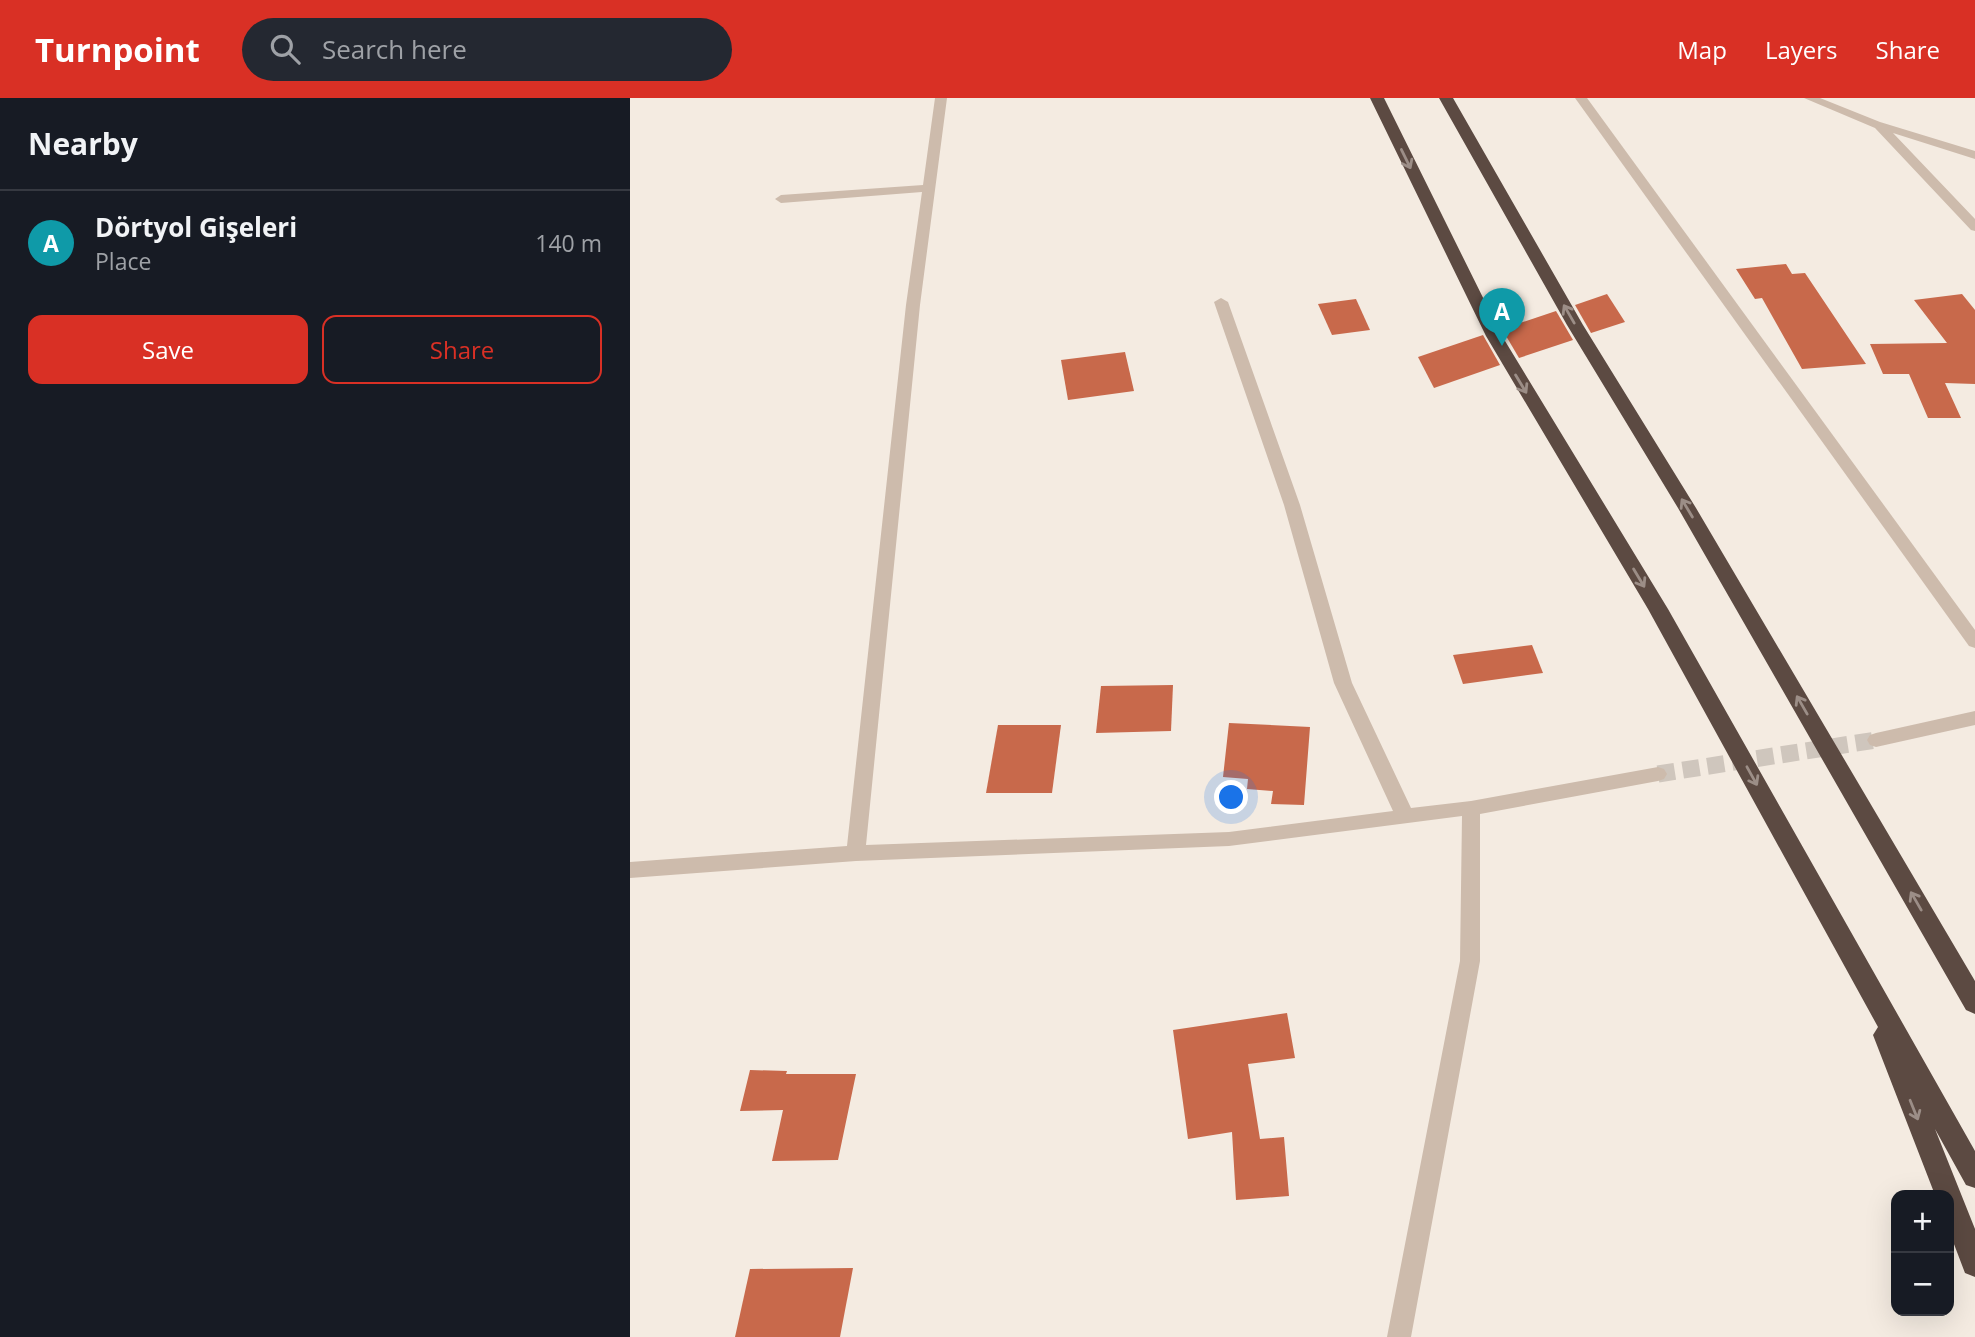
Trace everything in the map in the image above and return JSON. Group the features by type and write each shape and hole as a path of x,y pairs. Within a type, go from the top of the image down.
{"highway":[{"path":"1377,98 1494,336 1658,609 1975,1176"},
{"path":"1446,98 1571,318 1688,508 1975,1003"},
{"path":"1930,925 1975,992"},
{"path":"1853,955 1946,1190"},
{"path":"1954,1211 1975,1264"}],"street":[{"path":"856,853 913,304 941,98"},
{"path":"1581,98 1975,642"},
{"path":"1810,98 1876,124 1975,155"},
{"path":"1876,124 1913,158 1975,227"},
{"path":"781,199 929,188"},
{"path":"1221,302 1292,505 1343,683 1405,816"},
{"path":"1876,740 1975,718"},
{"path":"630,870 856,853 1229,839 1471,808 1658,774"},
{"path":"1399,1337 1470,961 1471,808"}],"building":[{"path":"1786,264 1792,274 1805,273 1866,364 1802,369 1762,298 1755,299 1736,269"},
{"path":"1607,294 1625,322 1591,333 1575,305"},
{"path":"1962,294 1975,310 1975,384 1945,383 1961,418 1928,418 1909,374 1883,374 1870,344 1947,343 1914,300"},
{"path":"1356,299 1370,330 1332,335 1318,304"},
{"path":"1556,311 1573,340 1519,358 1502,329"},
{"path":"1483,335 1500,365 1434,388 1418,357"},
{"path":"1125,352 1134,391 1068,400 1061,360"},
{"path":"1532,645 1543,673 1463,684 1453,655"},
{"path":"1173,685 1171,731 1096,733 1101,686"},
{"path":"1229,723 1310,727 1304,805 1271,804 1273,791 1247,789 1248,779 1223,777"},
{"path":"998,725 1061,725 1052,793 986,793"},
{"path":"1287,1013 1295,1058 1248,1064 1260,1139 1284,1137 1289,1196 1236,1200 1232,1132 1188,1139 1173,1030"},
{"path":"750,1070 787,1071 786,1074 856,1074 838,1160 772,1161 783,1110 740,1111"},
{"path":"853,1268 840,1337 735,1337 750,1269"}],"tunnel":[{"path":"1658,774 1876,740"}],"place":[{"name":"Dörtyol Gişeleri","path":"1502,346"}]}
